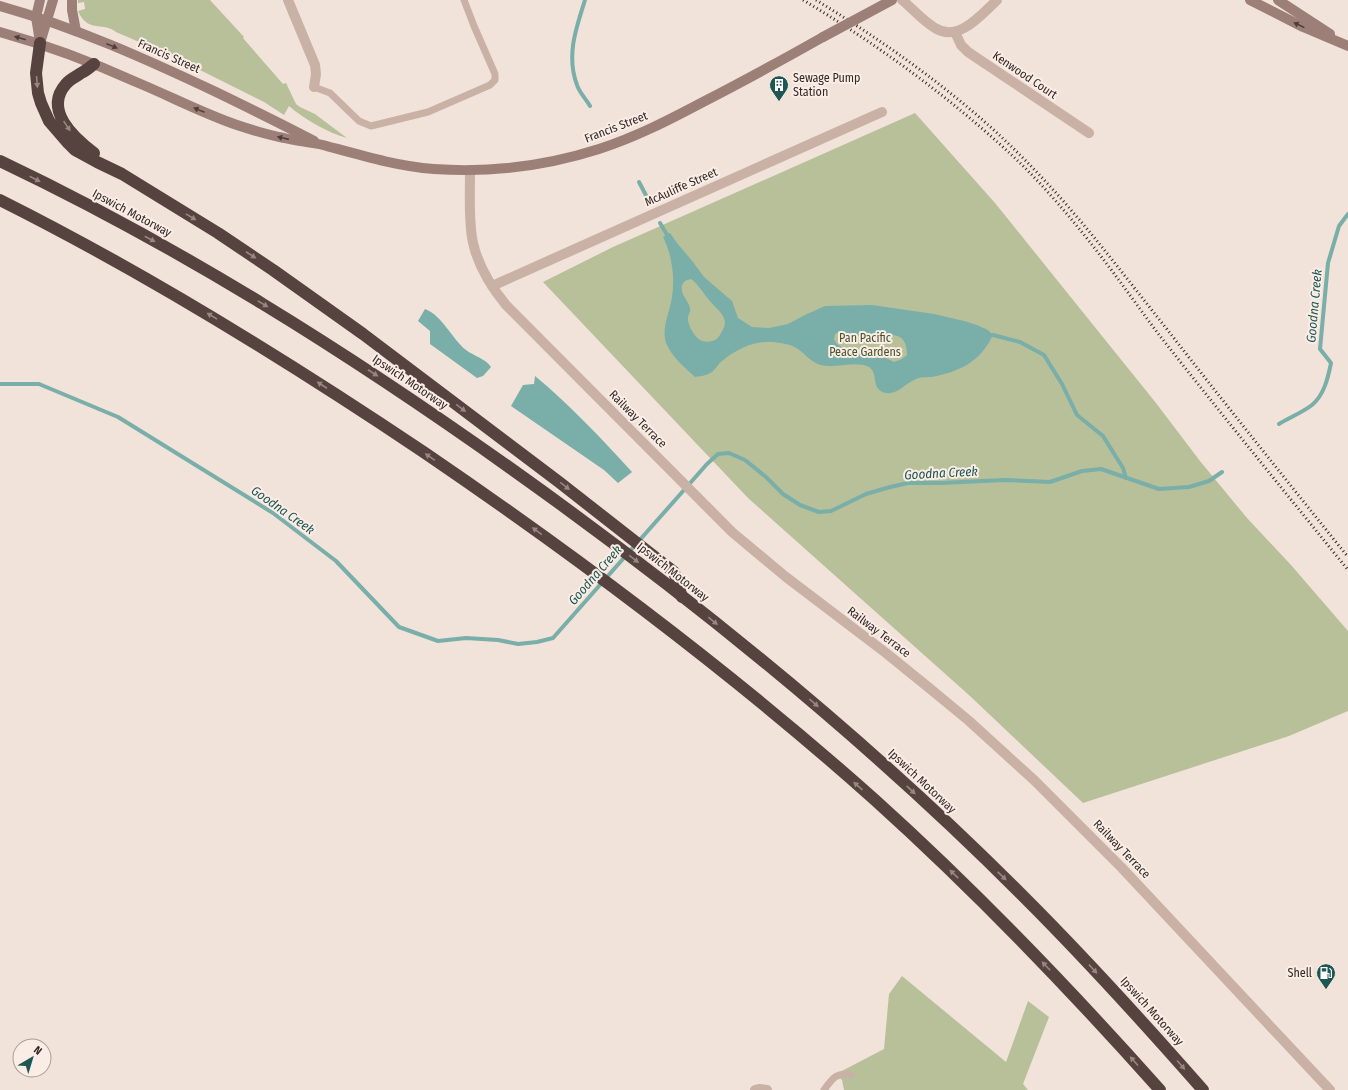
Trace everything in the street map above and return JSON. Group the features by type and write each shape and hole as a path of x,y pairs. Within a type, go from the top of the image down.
{"highway":[{"path":"40,44 36,68 36,82 41,103 49,121 60,137 75,150 122,174 218,233 279,274 369,339 604,517 674,572 682,597"},
{"path":"94,64 65,84 59,96 59,109 61,117 66,127 74,136 122,174"},
{"name":"Ipswich Motorway","path":"0,161 90,206 165,247 314,335 457,430 653,573 838,724 980,854 1104,980 1203,1090"},
{"path":"0,200 96,249 170,291 249,339 391,430 514,515 632,601 757,698 877,802 1009,929 1083,1006 1160,1090"}],"main road":[{"path":"40,0 36,17 40,44"},
{"path":"40,44 53,0"},
{"path":"72,0 72,10 76,31"},
{"name":"Francis Street","path":"0,32 40,44 94,64 235,124 285,139 321,145 386,162 434,169 470,170 518,167 548,162 586,153 641,133 741,82 892,0"},
{"path":"1250,0 1303,27 1348,46"},
{"path":"1278,0 1348,46"},
{"name":"Francis Street","path":"0,6 76,31 163,67 284,125 321,145"}],"street":[{"path":"288,0 315,65 316,74 314,87"},
{"path":"902,0 936,29 945,32 955,32 970,24 997,0"},
{"name":"Kenwood Court","path":"955,32 961,45 968,52 1089,133"},
{"name":"McAuliffe Street","path":"492,286 882,112"},
{"name":"Railway Terrace","path":"470,170 470,222 472,237 479,262 492,286 506,305 732,532 786,577 886,653 962,716 1028,774 1080,824 1330,1090"},
{"path":"755,1090 767,1090"}],"lane":[{"path":"314,87 330,93 359,121 371,126 428,112 490,85 495,80 495,74 464,0"},
{"path":"824,1090 834,1077 844,1074 851,1075"}],"green space":[{"path":"78,0 210,0 244,37 243,38 283,84 286,83 296,104 315,114 347,138 316,125 289,106 284,115 264,102 176,58 106,27 91,25 82,18 78,11 85,9 84,2 78,3"},
{"name":"Pan Pacific Peace Gardens","path":"915,113 995,203 1247,518 1291,565 1348,631 1348,711 1289,736 1083,803 970,696 748,498 543,282 613,247"},
{"path":"902,976 1006,1062 1028,1001 1049,1017 1023,1084 1028,1090 844,1090 842,1080 836,1074 884,1049 889,994"}],"water":[{"path":"670,233 704,277 732,301 738,318 752,327 769,328 788,324 825,306 872,305 934,314 964,321 988,330 993,335 983,351 970,363 963,367 946,374 916,379 898,391 890,393 886,393 878,389 874,373 869,367 858,364 833,366 821,365 795,347 777,342 763,342 744,347 727,357 710,373 695,377 676,358 667,345 665,339 665,327 672,297 673,281 671,258 663,237","holes":["691,279 719,311 724,319 724,328 719,337 714,341 706,342 700,340 691,330 688,320 690,309 682,289 684,282","839,332 876,339 895,335 904,342 907,355 894,362 880,355 841,347 834,339 835,334"]},
{"path":"425,309 431,312 442,322 466,350 489,364 491,367 483,376 477,378 430,344 430,331 418,321"},
{"path":"535,376 561,398 632,472 618,483 604,470 511,406 523,385 534,384"}],"waterway":[{"path":"585,0 578,21 572,53 572,63 578,88 590,106"},
{"path":"639,182 650,203"},
{"name":"Goodna Creek","path":"1279,424 1312,405 1320,396 1327,380 1331,363 1320,349 1328,263 1339,226 1348,214"},
{"path":"660,223 669,238"},
{"path":"993,335 1020,342 1044,355 1062,384 1077,415 1103,436 1123,468 1126,478"},
{"name":"Goodna Creek","path":"0,384 39,384 118,417 273,513 336,561 399,627 438,641 466,638 498,640 518,644 537,642 553,638 707,464 718,454 729,453 745,460 766,477 783,494 800,505 819,512 831,511 866,494 908,483 1004,480 1050,482 1082,471 1101,469 1159,489 1189,487 1209,481 1222,472"}],"railway":[{"path":"803,0 860,36 914,74 992,137 1029,171 1083,233 1160,336 1348,570"},
{"path":"816,0 898,54 951,93 1023,158 1097,241 1348,557"}],"place":[{"name":"Sewage Pump Station","path":"779,102"},
{"name":"Shell","path":"1326,990"}]}
